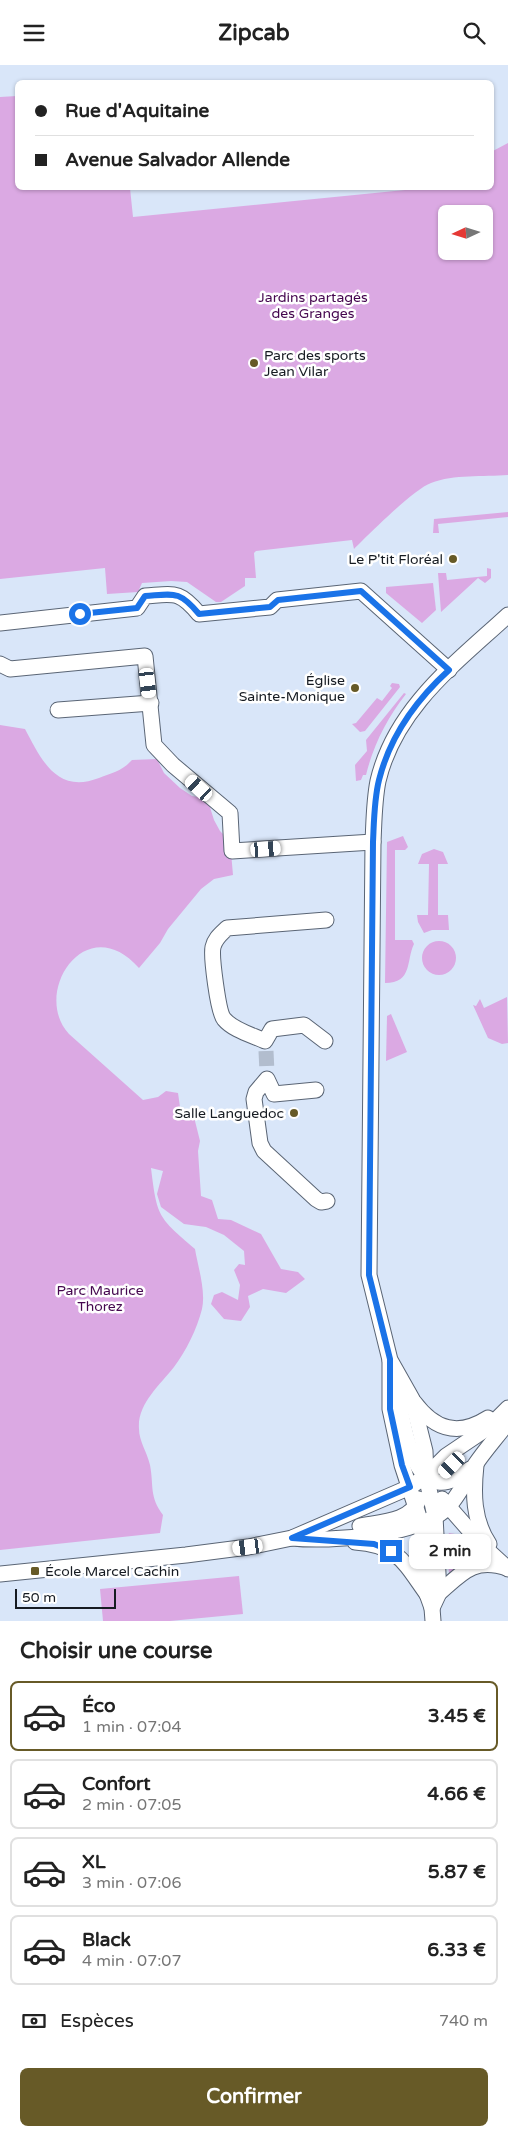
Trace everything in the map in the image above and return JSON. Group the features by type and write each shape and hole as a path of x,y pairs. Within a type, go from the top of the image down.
{"street":[{"path":"0,623 137,608 145,596 176,594 188,601 199,614 270,607 278,600 361,591 449,670"},
{"path":"508,615 424,694 403,722 388,753 377,787 373,842 369,1259 373,1297 390,1359 412,1459 448,1507 508,1568"},
{"path":"0,664 10,669 145,656 154,745 173,765 230,813 232,851 373,842"},
{"path":"58,710 151,703"},
{"path":"325,1041 304,1025 272,1029 265,1046 223,1019 218,1006 213,947 218,937 227,928 326,920"},
{"path":"316,1090 274,1094 267,1075 256,1092 254,1099 260,1143 270,1159 316,1199 321,1202 327,1201"},
{"path":"390,1359 412,1399 425,1417 434,1423 451,1428 465,1429 488,1418 508,1400"},
{"path":"390,1359 390,1409 402,1465 420,1523 433,1604"},
{"path":"412,1399 432,1485 435,1516 433,1604"},
{"path":"313,1540 342,1529 397,1520 416,1507 432,1485 508,1408"},
{"path":"313,1540 399,1531 435,1516 448,1507 476,1464 508,1422"},
{"path":"0,1573 186,1555 248,1547 292,1538 410,1487 445,1483 459,1478 476,1464"},
{"path":"476,1464 475,1507 479,1524 487,1541 508,1568"},
{"path":"420,1523 432,1485"},
{"path":"292,1538 374,1544 391,1551 404,1562 433,1604"},
{"path":"433,1604 458,1575 471,1567 492,1563 508,1568"}],"green space":[{"name":"Parc des sports Jean Vilar","path":"15,96 15,190 130,190 133,217 405,190 494,190 494,150 508,143 508,475 449,478 431,483 403,503 354,549 352,540 256,551 254,553 256,578 245,578 245,586 221,602 216,602 187,582 142,583 138,592 107,594 105,568 0,579 0,97"},
{"path":"508,512 508,517 438,524 439,533 433,533 434,519"},
{"path":"487,568 491,569 491,578 485,583 478,578 441,612 438,573 446,573 447,580 487,576"},
{"path":"433,583 436,610 422,623 386,593 386,587"},
{"path":"392,683 399,684 400,687 365,731 360,732 352,724 356,723 377,698 382,701 392,688 390,686"},
{"path":"404,693 406,694 382,733 366,775 363,775 361,780 356,781 355,765 367,751 366,740"},
{"name":"Parc Maurice Thorez","path":"0,725 25,729 45,763 62,778 72,782 84,782 99,778 117,771 132,760 157,759 164,773 180,788 192,796 205,798 208,801 220,831 230,841 233,875 214,879 201,889 139,968 119,952 100,947 84,952 70,963 60,979 56,998 59,1017 69,1034 143,1100 158,1097 166,1091 178,1093 180,1107 194,1117 200,1141 198,1151 201,1196 212,1200 218,1219 231,1220 261,1234 281,1269 298,1272 305,1279 286,1293 263,1289 248,1296 250,1307 241,1321 224,1319 211,1304 214,1295 222,1292 238,1300 240,1285 234,1270 239,1264 245,1265 244,1251 224,1235 206,1227 184,1224 161,1207 157,1194 163,1171 151,1168 155,1197 161,1215 173,1230 195,1249 203,1295 202,1309 191,1339 174,1367 150,1395 139,1420 139,1433 150,1465 154,1496 163,1515 160,1533 0,1550"},
{"path":"403,836 408,847 405,850 395,850 395,940 412,940 414,944 404,975 394,982 385,983 387,842"},
{"path":"434,849 443,852 448,864 438,864 438,915 448,915 449,930 432,930 424,933 418,922 417,915 428,915 429,864 418,864 422,854"},
{"path":"439,941 451,946 456,958 451,970 439,975 427,970 422,958 427,946"},
{"path":"507,997 508,1043 502,1044 488,1038 473,1005 476,1006 480,999 484,1008"},
{"path":"391,1014 407,1052 386,1061 387,1016"},
{"path":"449,1533 455,1534 478,1559 461,1565 449,1573 446,1541"},
{"path":"239,1576 243,1614 170,1621 103,1621 100,1589"}],"tunnel":[{"path":"266,1051 267,1072"}],"place":[{"name":"Parc des sports Jean Vilar","path":"254,363"},
{"name":"Le P'tit Floréal","path":"453,559"},
{"name":"Église Sainte-Monique","path":"355,688"},
{"name":"Salle Languedoc","path":"294,1113"},
{"name":"École Marcel Cachin","path":"35,1571"}],"route":[{"path":"80,614 137,608 145,596 176,594 188,601 199,614 270,607 278,600 361,591 449,670 424,694 403,722 388,753 378,780 373,842 369,1275 390,1359 390,1409 402,1465 410,1487 292,1538 374,1544 391,1551"}],"park label":[{"name":"Jardins partagés des Granges","path":"313,305"}]}
